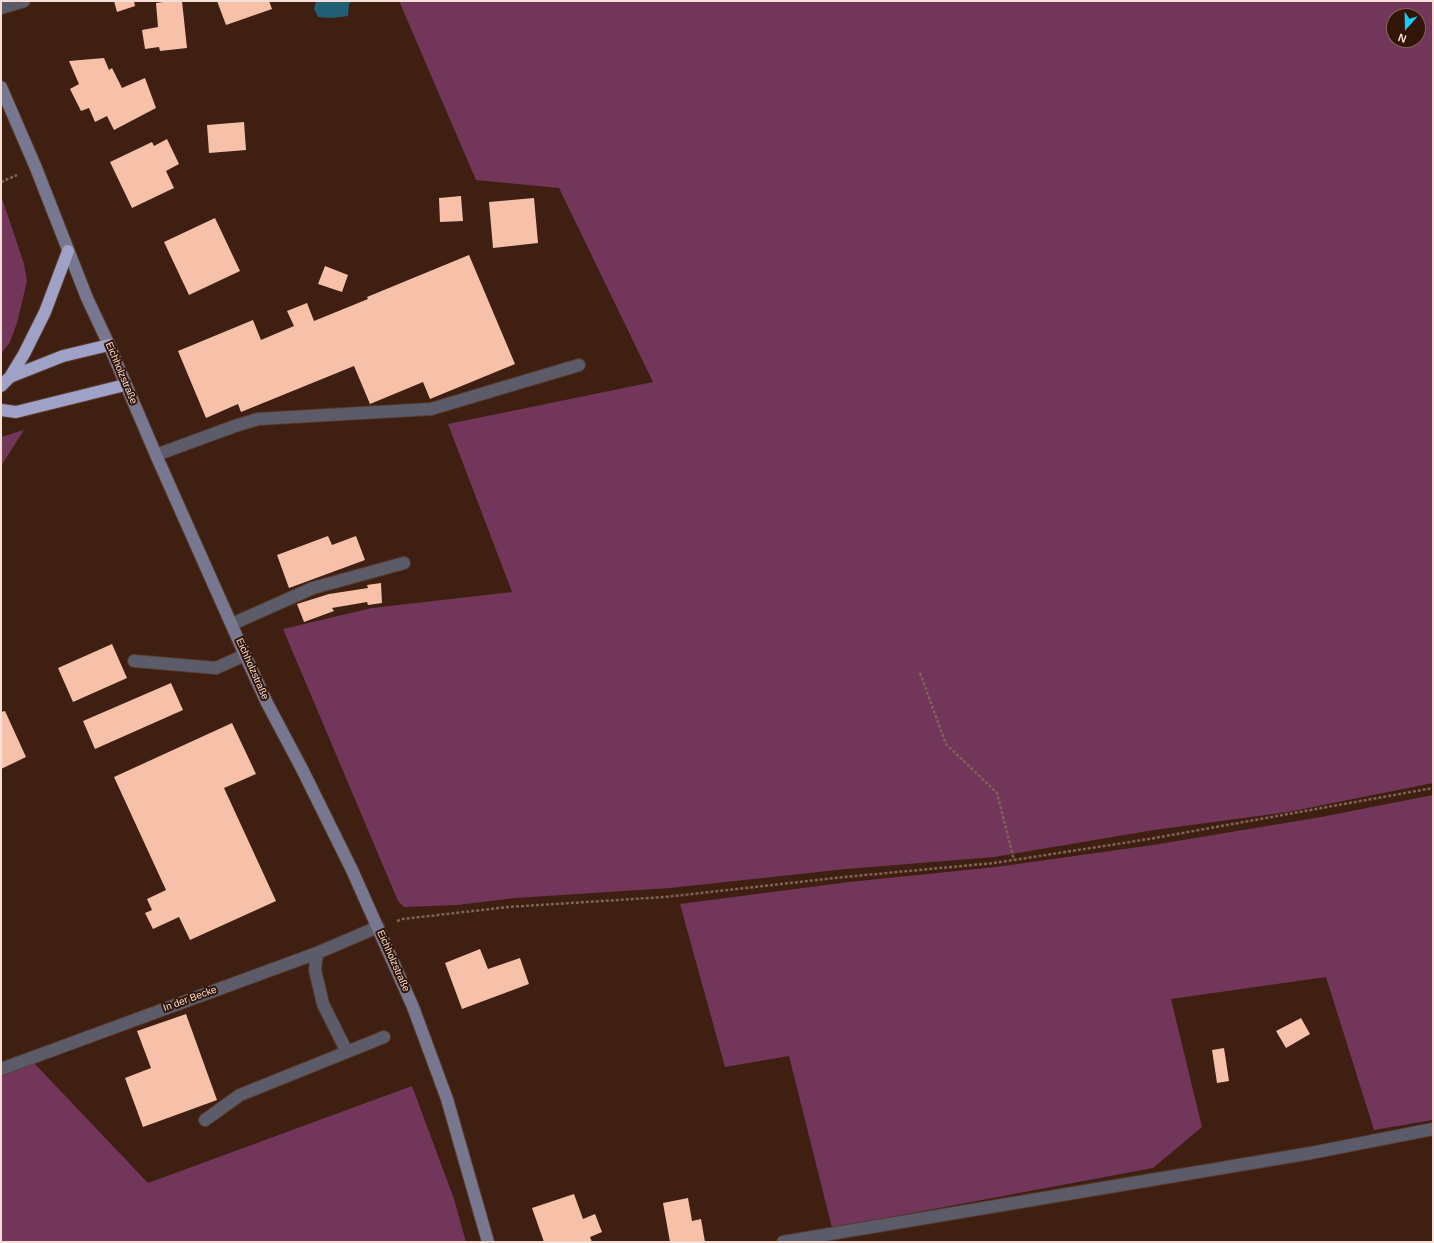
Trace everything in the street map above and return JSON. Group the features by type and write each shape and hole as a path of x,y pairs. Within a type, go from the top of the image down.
{"highway":[{"path":"1,386 10,377 24,354 45,312 54,293 68,251"},
{"path":"10,377 63,356 109,345"},
{"path":"1,410 16,412 126,385"}],"main road":[{"name":"Eichholzstraße","path":"1,87 36,168 87,298 267,703 301,767 352,870 413,1007 447,1099 488,1242"}],"street":[{"path":"1,8 24,1"},
{"path":"156,455 258,419 431,409 579,364"},
{"path":"232,624 313,588 404,563"},
{"path":"134,661 216,668 246,655"},
{"name":"In der Becke","path":"1,1069 316,953 378,927"},
{"path":"316,953 316,970 323,1004 347,1052"},
{"path":"204,1120 240,1095 384,1037"},
{"path":"783,1242 1303,1154 1433,1129"}],"path":[{"path":"920,673 946,744 997,793 1014,860"},
{"path":"378,927 403,919 508,907 665,897 844,877 994,863 1165,836 1433,788"}],"shaded area":[{"path":"399,1 1433,1 1433,783 1288,812 1154,830 994,857 846,869 670,888 515,898 457,905 404,907 398,901 283,629 372,608 512,592 448,424 653,382 559,188 476,180"},
{"path":"1,195 24,264 27,281 17,323 10,342 1,354"},
{"path":"24,430 1,466 1,437"},
{"path":"1433,795 1433,1120 1374,1130 1326,977 1171,999 1202,1127 1153,1168 832,1228 789,1056 725,1067 680,904 849,882 996,867 1153,845 1321,817"},
{"path":"34,1063 148,1183 412,1086 454,1199 466,1242 1,1242 1,1074"}],"water":[{"path":"316,1 352,1 349,4 348,16 332,18 318,17 314,9"}],"building":[{"path":"114,1 134,1 135,6 117,12"},
{"path":"182,1 187,48 160,51 159,47 145,49 142,30 158,27 156,3"},
{"path":"217,1 269,1 272,9 226,25"},
{"path":"104,58 109,70 112,68 122,88 145,78 156,108 114,130 107,116 95,122 89,108 81,111 70,89 79,84 69,61"},
{"path":"244,122 246,150 209,153 207,125"},
{"path":"167,139 179,164 166,171 174,188 132,208 110,162 152,142 154,146"},
{"path":"461,196 463,221 440,222 439,198"},
{"path":"534,198 538,243 493,248 489,202"},
{"path":"215,218 240,271 189,295 164,242"},
{"path":"469,255 515,364 430,399 423,382 370,404 354,366 241,412 238,404 206,418 178,351 253,320 261,340 294,326 287,311 307,303 314,321 368,299 367,297"},
{"path":"325,266 348,275 342,292 318,284"},
{"path":"328,536 332,545 356,536 365,560 289,588 277,555"},
{"path":"381,583 382,603 368,605 367,602 332,608 334,611 304,622 297,604 329,594 368,588 367,585"},
{"path":"112,644 127,678 73,702 58,668"},
{"path":"171,683 183,710 95,749 83,721"},
{"path":"5,711 26,757 1,769 1,712"},
{"path":"232,723 256,774 224,788 276,901 190,940 179,917 153,929 145,913 152,910 147,899 166,890 114,777"},
{"path":"480,949 488,969 520,958 529,984 462,1009 445,963"},
{"path":"186,1014 217,1100 143,1127 125,1078 151,1068 137,1031"},
{"path":"1301,1018 1310,1034 1286,1048 1276,1031"},
{"path":"1224,1048 1229,1081 1217,1083 1212,1050"},
{"path":"574,1194 583,1219 595,1214 602,1232 590,1237 592,1242 544,1242 532,1208"},
{"path":"688,1198 692,1221 701,1219 705,1242 670,1242 663,1203"}]}
